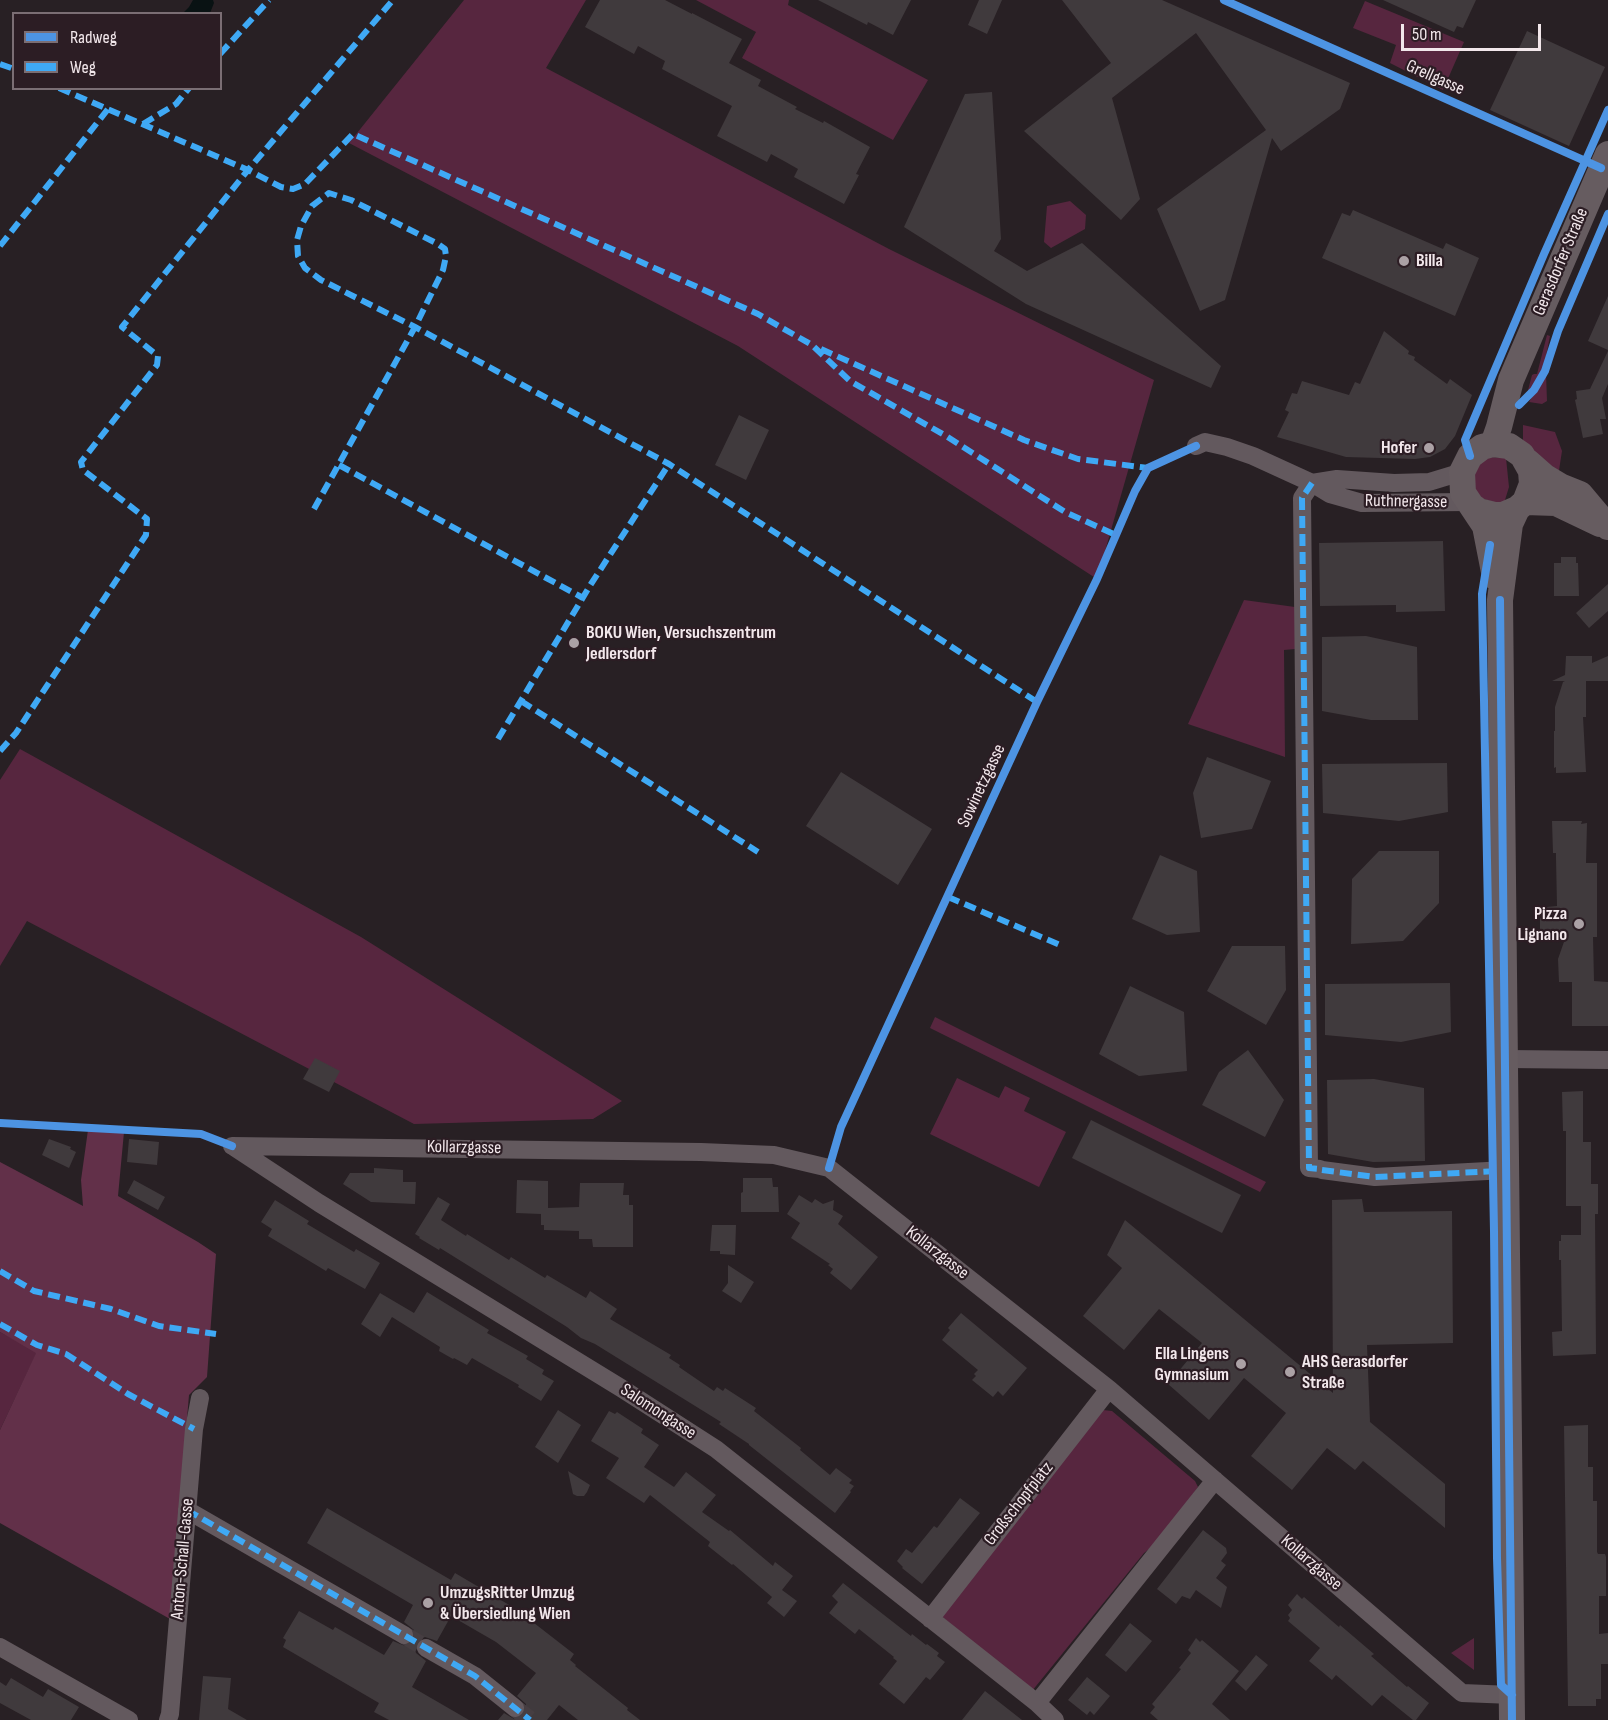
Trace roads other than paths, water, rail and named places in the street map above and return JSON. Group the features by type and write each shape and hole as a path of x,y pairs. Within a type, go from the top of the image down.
{"main road":[{"name":"Gerasdorfer Straße","path":"1492,444 1499,427 1511,380 1608,154"},
{"name":"Gerasdorfer Straße","path":"1512,1708 1500,600 1510,524 1532,484 1531,471 1517,431 1530,337"},
{"path":"1462,472 1470,456 1482,447 1492,444 1509,446 1545,477 1580,494 1608,528"},
{"name":"Gerasdorfer Straße","path":"1462,472 1462,493 1485,526 1500,600"},
{"path":"1470,504 1487,514 1495,515 1503,514 1521,505 1556,503 1608,528"}],"street":[{"name":"Ruthnergasse","path":"1196,446 1204,442 1254,456 1330,494 1362,503 1470,504"},
{"name":"Ruthnergasse","path":"1312,483 1338,479 1394,483 1429,482 1462,472"},
{"path":"1312,483 1302,498 1309,1168 1375,1177 1506,1170"},
{"path":"1506,1059 1608,1060"},
{"name":"Kollarzgasse","path":"232,1146 701,1152 774,1155 829,1168 1109,1389 1462,1693 1512,1708"},
{"name":"Salomongasse","path":"232,1146 266,1166 319,1203 621,1388 716,1449 1055,1720"},
{"name":"Großschopfplatz","path":"930,1619 1109,1389"},
{"name":"Anton-Schall-Gasse","path":"168,1720 194,1429 200,1398"},
{"path":"1036,1703 1215,1480"},
{"path":"187,1510 404,1635"},
{"path":"0,1647 129,1720"},
{"path":"426,1648 475,1676 515,1708"}],"tunnel":[{"path":"404,1635 426,1648"},
{"path":"515,1708 530,1720"}],"place":[{"name":"Billa","path":"1404,261"},
{"name":"Hofer","path":"1429,448"},
{"name":"BOKU Wien, Versuchszentrum Jedlersdorf","path":"574,643"},
{"name":"Pizza Lignano","path":"1579,924"},
{"name":"Ella Lingens Gymnasium","path":"1241,1364"},
{"name":"AHS Gerasdorfer Straße","path":"1290,1372"},
{"name":"UmzugsRitter Umzug & Übersiedlung Wien","path":"428,1603"}]}
